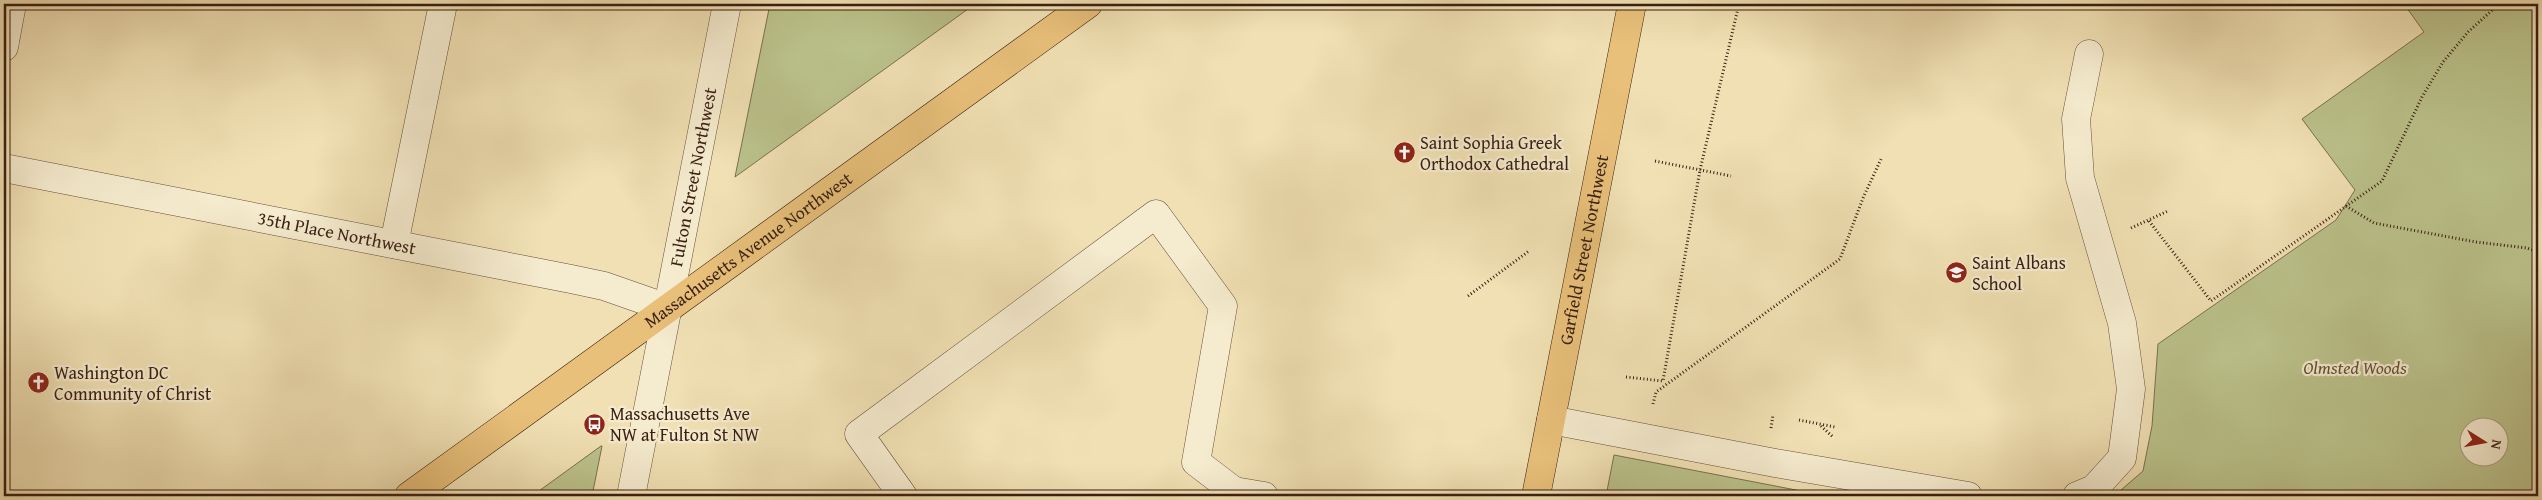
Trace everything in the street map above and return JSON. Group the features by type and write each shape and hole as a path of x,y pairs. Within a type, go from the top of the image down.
{"main road":[{"name":"Massachusetts Avenue Northwest","path":"409,496 1088,4"},
{"name":"Garfield Street Northwest","path":"1536,496 1632,4"}],"street":[{"path":"4,47 12,4"},
{"path":"394,244 443,4"},
{"name":"Fulton Street Northwest","path":"631,496 727,4"},
{"path":"2077,496 2094,488 2122,458 2131,389 2122,323 2080,178 2076,119 2089,54"},
{"name":"35th Place Northwest","path":"4,168 604,286 667,308"},
{"path":"903,496 860,434 1156,214 1223,306 1196,462 1234,494 1264,496"},
{"path":"1551,420 1775,463 1968,496"}],"path":[{"path":"1626,377 1663,381 1700,170 1739,4"},
{"path":"2149,221 2211,301 2382,181 2422,97 2443,62 2468,32 2499,4"},
{"path":"1653,407 1656,392 1840,259 1863,198 1882,157"},
{"path":"1655,161 1731,176"},
{"path":"2346,206 2374,223 2476,242 2526,248 2538,252"},
{"path":"2126,230 2168,211"},
{"path":"1468,296 1529,251"},
{"path":"1799,420 1835,427"}],"green space":[{"path":"770,4 975,4 735,177"},
{"name":"Olmsted Woods","path":"2404,4 2538,4 2538,496 2114,496 2143,471 2152,426 2158,344 2336,220 2355,190 2302,119 2424,32"},
{"path":"601,446 592,496 532,496"},
{"path":"1614,455 1822,495 1830,496 1606,496"}],"place":[{"name":"Saint Sophia Greek Orthodox Cathedral","path":"1404,153"},
{"name":"Saint Albans School","path":"1956,273"},
{"name":"Washington DC Community of Christ","path":"38,383"},
{"name":"Massachusetts Ave NW at Fulton St NW","path":"594,424"}]}
